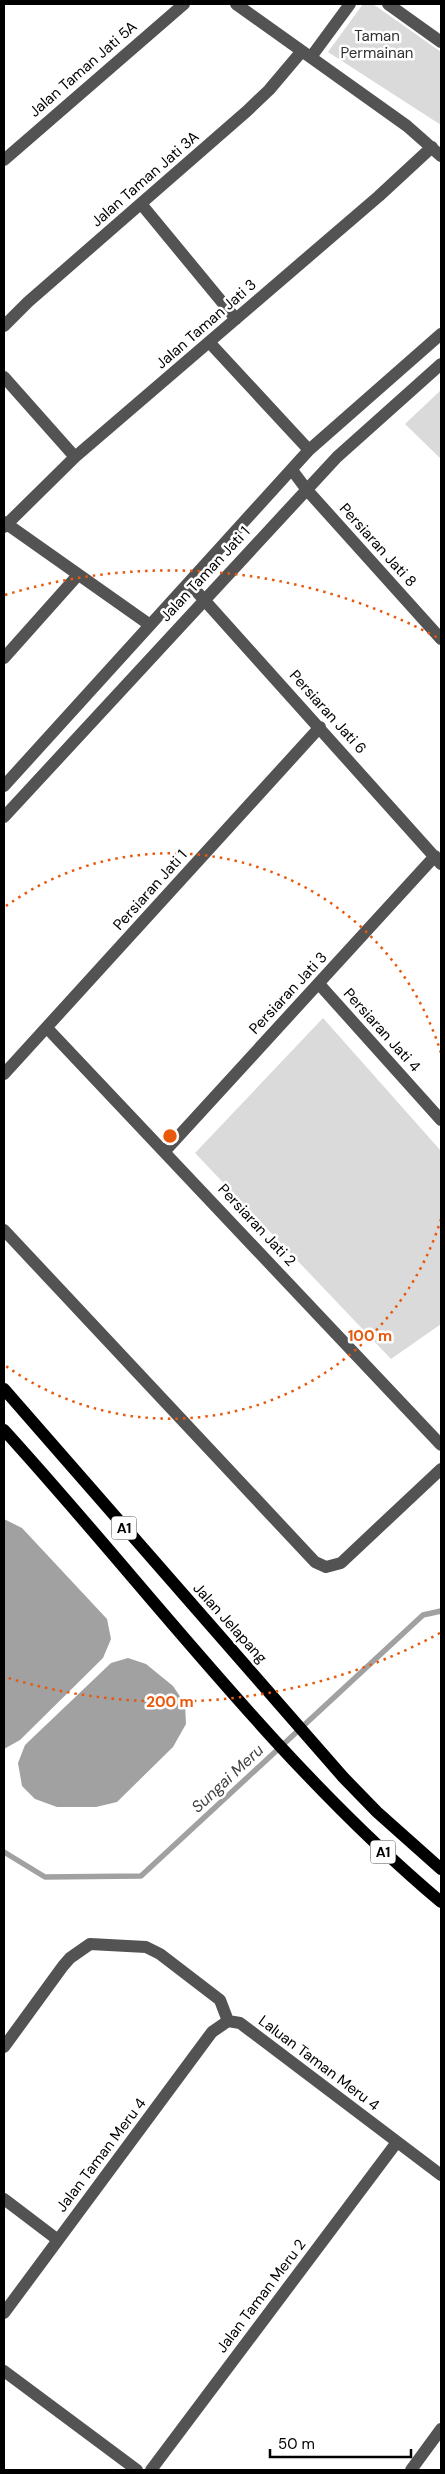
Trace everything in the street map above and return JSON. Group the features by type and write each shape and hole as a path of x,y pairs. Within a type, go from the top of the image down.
{"main road":[{"name":"Jalan Jelapang","path":"4,1389 169,1580 247,1664 343,1777 377,1812 441,1869"},
{"name":"A1","path":"4,1430 232,1692 329,1798 380,1850 441,1902"}],"street":[{"name":"Jalan Taman Jati 5A","path":"4,160 184,4"},
{"path":"236,4 437,152"},
{"name":"Jalan Taman Jati 3A","path":"4,326 28,302 142,205 253,106 306,54 350,4"},
{"path":"388,4 441,42"},
{"name":"Jalan Taman Jati 3","path":"5,524 76,457 209,342 379,196 437,152"},
{"path":"142,205 236,319"},
{"name":"Jalan Taman Jati 1","path":"4,786 309,450 441,334"},
{"path":"209,342 309,450"},
{"name":"Jalan Taman Jati 1","path":"4,817 337,457 441,364"},
{"path":"4,377 76,457"},
{"name":"Persiaran Jati 8","path":"292,470 306,490 441,639"},
{"path":"5,524 150,625"},
{"path":"4,658 78,575"},
{"name":"Persiaran Jati 6","path":"189,583 438,860"},
{"name":"Persiaran Jati 1","path":"4,1074 320,727"},
{"name":"Persiaran Jati 3","path":"165,1151 319,984 438,860"},
{"name":"Persiaran Jati 4","path":"319,984 441,1120"},
{"name":"Persiaran Jati 2","path":"47,1028 441,1445"},
{"path":"4,1230 315,1562 326,1567 341,1563 441,1469"},
{"path":"4,2048 70,1958 90,1944 133,1945 146,1947 160,1954 220,2000 228,2021"},
{"name":"Laluan Taman Meru 4","path":"228,2021 240,2023 441,2175"},
{"name":"Jalan Taman Meru 4","path":"4,2312 212,2032 228,2021"},
{"name":"Jalan Taman Meru 2","path":"151,2470 397,2142"},
{"path":"4,2199 58,2240"},
{"path":"4,2371 137,2470"},
{"path":"411,2470 441,2429"}],"green space":[{"name":"Taman Permainan","path":"363,4 373,4 441,52 441,125 328,52"},
{"path":"441,390 441,459 405,424"},
{"path":"323,1018 441,1151 441,1324 391,1359 195,1153"}],"shaded area":[{"path":"4,1519 22,1528 107,1619 111,1639 103,1658 20,1740 4,1749"},
{"path":"128,1658 146,1664 173,1686 185,1704 186,1724 173,1747 117,1802 96,1807 57,1807 35,1799 22,1786 18,1763 25,1745 111,1663"}],"waterway":[{"name":"Sungai Meru","path":"4,1852 45,1877 141,1876 423,1615 441,1611"}]}
